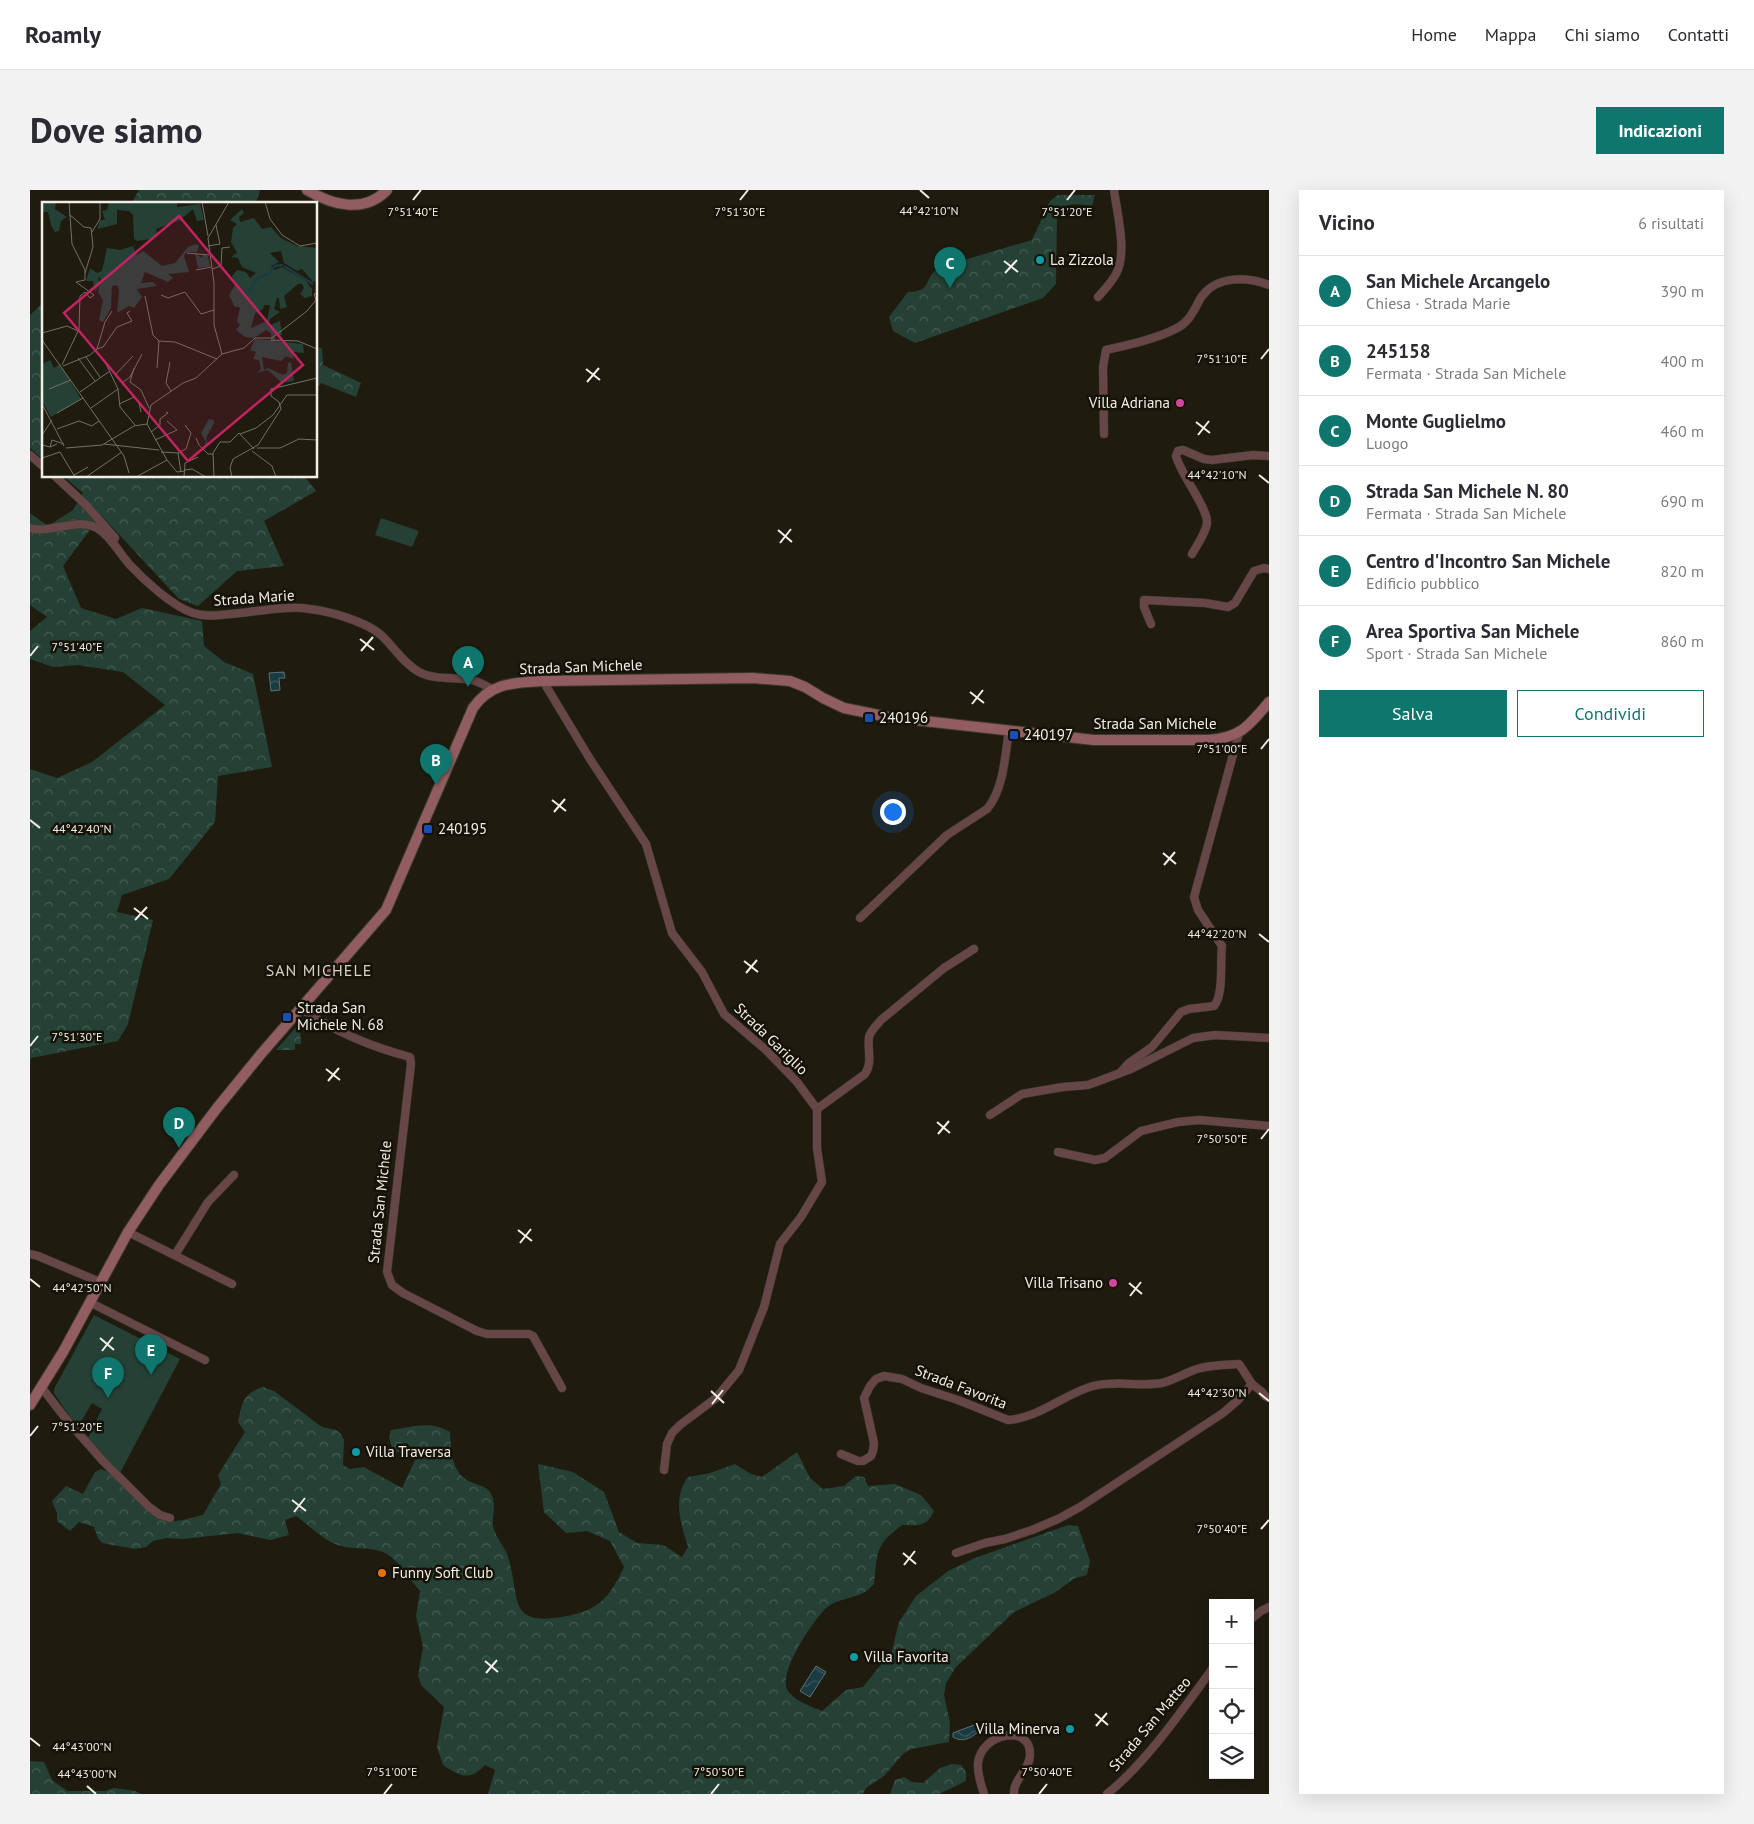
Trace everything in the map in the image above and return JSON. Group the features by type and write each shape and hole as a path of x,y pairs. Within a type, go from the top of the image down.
{"street":[{"path":"307,190 328,201 347,205 372,201 380,197 387,190"},
{"path":"1098,297 1117,272 1121,254 1114,190"},
{"path":"1104,434 1103,367 1106,350 1138,343 1179,327 1194,311 1210,287 1221,282 1243,279 1269,285"},
{"path":"1192,554 1204,532 1207,522 1205,511 1181,472 1176,456 1178,452 1183,450 1204,459 1212,460 1253,455 1269,456"},
{"path":"30,456 42,465"},
{"path":"57,478 105,525 123,550 124,557"},
{"name":"Strada Marie","path":"30,528 38,530 84,524 97,528 106,535 124,557 154,587 193,613 211,616 288,609 319,610 360,623 375,630 421,673 473,680 492,689"},
{"path":"1151,624 1144,607 1144,600 1205,603 1228,607 1235,604 1254,571 1264,568 1269,569"},
{"name":"Strada San Michele","path":"492,689 518,683 543,681 753,678 781,680 796,683 835,704 854,711 919,721 1104,740 1225,739 1239,733 1269,702"},
{"name":"Strada Gariglio","path":"543,681 646,844 672,933 702,972 724,1014 766,1050 791,1076 817,1108"},
{"path":"30,1405 42,1388 128,1232 159,1185 216,1108 386,910 474,708 479,700 492,689"},
{"path":"860,918 947,834 987,809 991,804 997,792 1003,768 1009,730"},
{"name":"Strada San Michele","path":"1121,1072 1152,1047 1181,1012 1189,1009 1214,1006 1218,1002 1222,946 1198,910 1194,897 1239,733"},
{"path":"664,1470 667,1444 672,1433 716,1398 739,1370 764,1307 780,1244 801,1217 822,1182 817,1148 817,1108 864,1074 869,1067 869,1037 872,1030 881,1020 944,968 974,949"},
{"name":"Strada San Michele","path":"301,1008 314,1017 360,1040 383,1050 410,1057 411,1064 387,1272 392,1285 402,1293 477,1331 487,1334 529,1334 533,1336 562,1388"},
{"path":"990,1114 1022,1094 1088,1085 1121,1072 1193,1038 1215,1035 1269,1038"},
{"path":"1058,1152 1095,1160 1105,1158 1141,1131 1178,1122 1199,1120 1269,1126"},
{"path":"175,1255 208,1202 234,1175"},
{"path":"128,1232 232,1284"},
{"path":"30,1254 100,1282"},
{"path":"89,1302 205,1360"},
{"name":"Strada Favorita","path":"841,1454 858,1461 863,1461 871,1456 874,1443 864,1398 876,1379 884,1376 902,1378 921,1388 958,1400 1008,1420 1014,1420 1034,1413 1082,1390 1095,1386 1114,1382 1163,1383 1199,1369 1239,1364 1252,1384 1266,1391 1265,1396 1269,1398"},
{"path":"956,1553 985,1542 1005,1539 1058,1519 1223,1413 1252,1384"},
{"path":"42,1388 103,1461 154,1512 170,1518"},
{"path":"1254,1617 1269,1607"},
{"name":"Strada San Matteo","path":"1107,1794 1156,1743 1209,1673"},
{"path":"984,1794 978,1771 980,1754 988,1743 1001,1736 1008,1735 1017,1736 1025,1741 1031,1754 1026,1767 1015,1784 1014,1794"}],"green space":[{"path":"139,190 260,191 256,202 132,202"},
{"path":"1058,195 1095,195 1092,206 1068,205 1057,213 1056,284 1043,298 915,343 893,331 889,317 908,292 925,287 934,271 940,267 1032,240 1050,201"},
{"path":"42,304 42,458 30,448 30,315"},
{"path":"318,347 322,348 323,365 361,383 356,397 321,383 318,387"},
{"path":"65,478 306,478 316,491 264,521 284,566 237,571 198,606 179,599 101,515 63,566 81,608 116,619 142,608 202,621 204,646 224,662 253,674 272,767 218,776 215,822 169,879 122,895 117,912 153,920 128,1024 118,1041 31,1058 30,1063 30,769 57,778 92,762 165,705 123,672 78,665 53,667 30,659 30,631 47,617 30,605 30,513 48,526 73,510 83,493"},
{"path":"381,518 419,531 412,547 375,535"},
{"path":"298,1025 300,1027 301,1044 295,1044 295,1050 276,1050"},
{"path":"94,1315 180,1359 120,1473 88,1438 102,1409 92,1403 79,1425 70,1417 54,1393 54,1389"},
{"path":"263,1387 274,1391 322,1427 336,1430 341,1434 344,1440 343,1465 350,1469 364,1467 402,1488 417,1456 393,1451 389,1438 391,1430 428,1425 443,1428 450,1432 452,1457 456,1469 468,1481 487,1489 492,1496 494,1504 493,1526 508,1557 516,1597 525,1613 534,1618 547,1619 567,1616 596,1606 609,1594 624,1567 610,1541 587,1531 566,1533 544,1512 538,1464 573,1472 604,1492 619,1532 637,1543 663,1545 682,1557 688,1547 679,1511 680,1494 683,1485 688,1477 710,1473 735,1464 751,1474 762,1477 797,1452 810,1478 823,1489 844,1486 856,1476 864,1477 868,1486 895,1484 921,1495 934,1511 928,1520 921,1524 902,1525 886,1539 877,1557 874,1584 865,1592 835,1602 826,1608 813,1623 792,1658 786,1681 787,1689 793,1697 822,1711 846,1690 863,1687 892,1651 899,1622 916,1596 948,1571 975,1558 1068,1525 1078,1526 1090,1561 1087,1575 1075,1578 1054,1593 1014,1612 956,1667 946,1683 944,1695 950,1723 949,1742 912,1749 904,1753 884,1776 866,1788 863,1794 488,1794 495,1770 485,1765 474,1774 464,1775 454,1772 443,1765 437,1747 444,1707 421,1685 418,1675 423,1647 416,1616 420,1591 401,1566 387,1554 376,1550 335,1544 296,1516 285,1520 289,1535 270,1540 238,1533 183,1539 167,1538 153,1541 146,1547 135,1549 102,1543 94,1527 79,1522 70,1531 57,1521 57,1513 52,1501 66,1486 83,1494 95,1472 101,1469 108,1472 150,1512 164,1520 178,1521 203,1515 221,1484 218,1475 245,1432 238,1422 245,1400 251,1393"},
{"path":"30,1761 44,1762 52,1780 67,1791 105,1791 114,1788 135,1791 141,1794 30,1794"},
{"path":"952,1764 961,1765 966,1772 966,1781 939,1794 890,1794 895,1780 904,1777 912,1782 923,1783 940,1768"}],"water":[{"path":"284,672 285,678 279,678 280,690 271,691 269,673"},
{"path":"816,1666 826,1672 810,1697 800,1691"},
{"path":"974,1725 977,1726 979,1731 970,1738 960,1740 953,1737 953,1733"}],"place":[{"name":"La Zizzola","path":"1040,260"},
{"name":"Monte Guglielmo","path":"950,288"},
{"name":"Villa Adriana","path":"1180,403"},
{"name":"San Michele Arcangelo","path":"468,687"},
{"name":"240196","path":"869,718"},
{"name":"240197","path":"1014,735"},
{"name":"245158","path":"436,785"},
{"name":"240195","path":"428,829"},
{"name":"Strada San Michele N. 68","path":"287,1017"},
{"name":"Strada San Michele N. 80","path":"179,1148"},
{"name":"Villa Trisano","path":"1113,1283"},
{"name":"Centro d'Incontro San Michele","path":"151,1375"},
{"name":"Area Sportiva San Michele","path":"108,1398"},
{"name":"Villa Traversa","path":"356,1452"},
{"name":"Funny Soft Club","path":"382,1573"},
{"name":"Villa Favorita","path":"854,1657"},
{"name":"Villa Minerva","path":"1070,1729"}],"district":[{"name":"SAN MICHELE","path":"319,970"}]}
